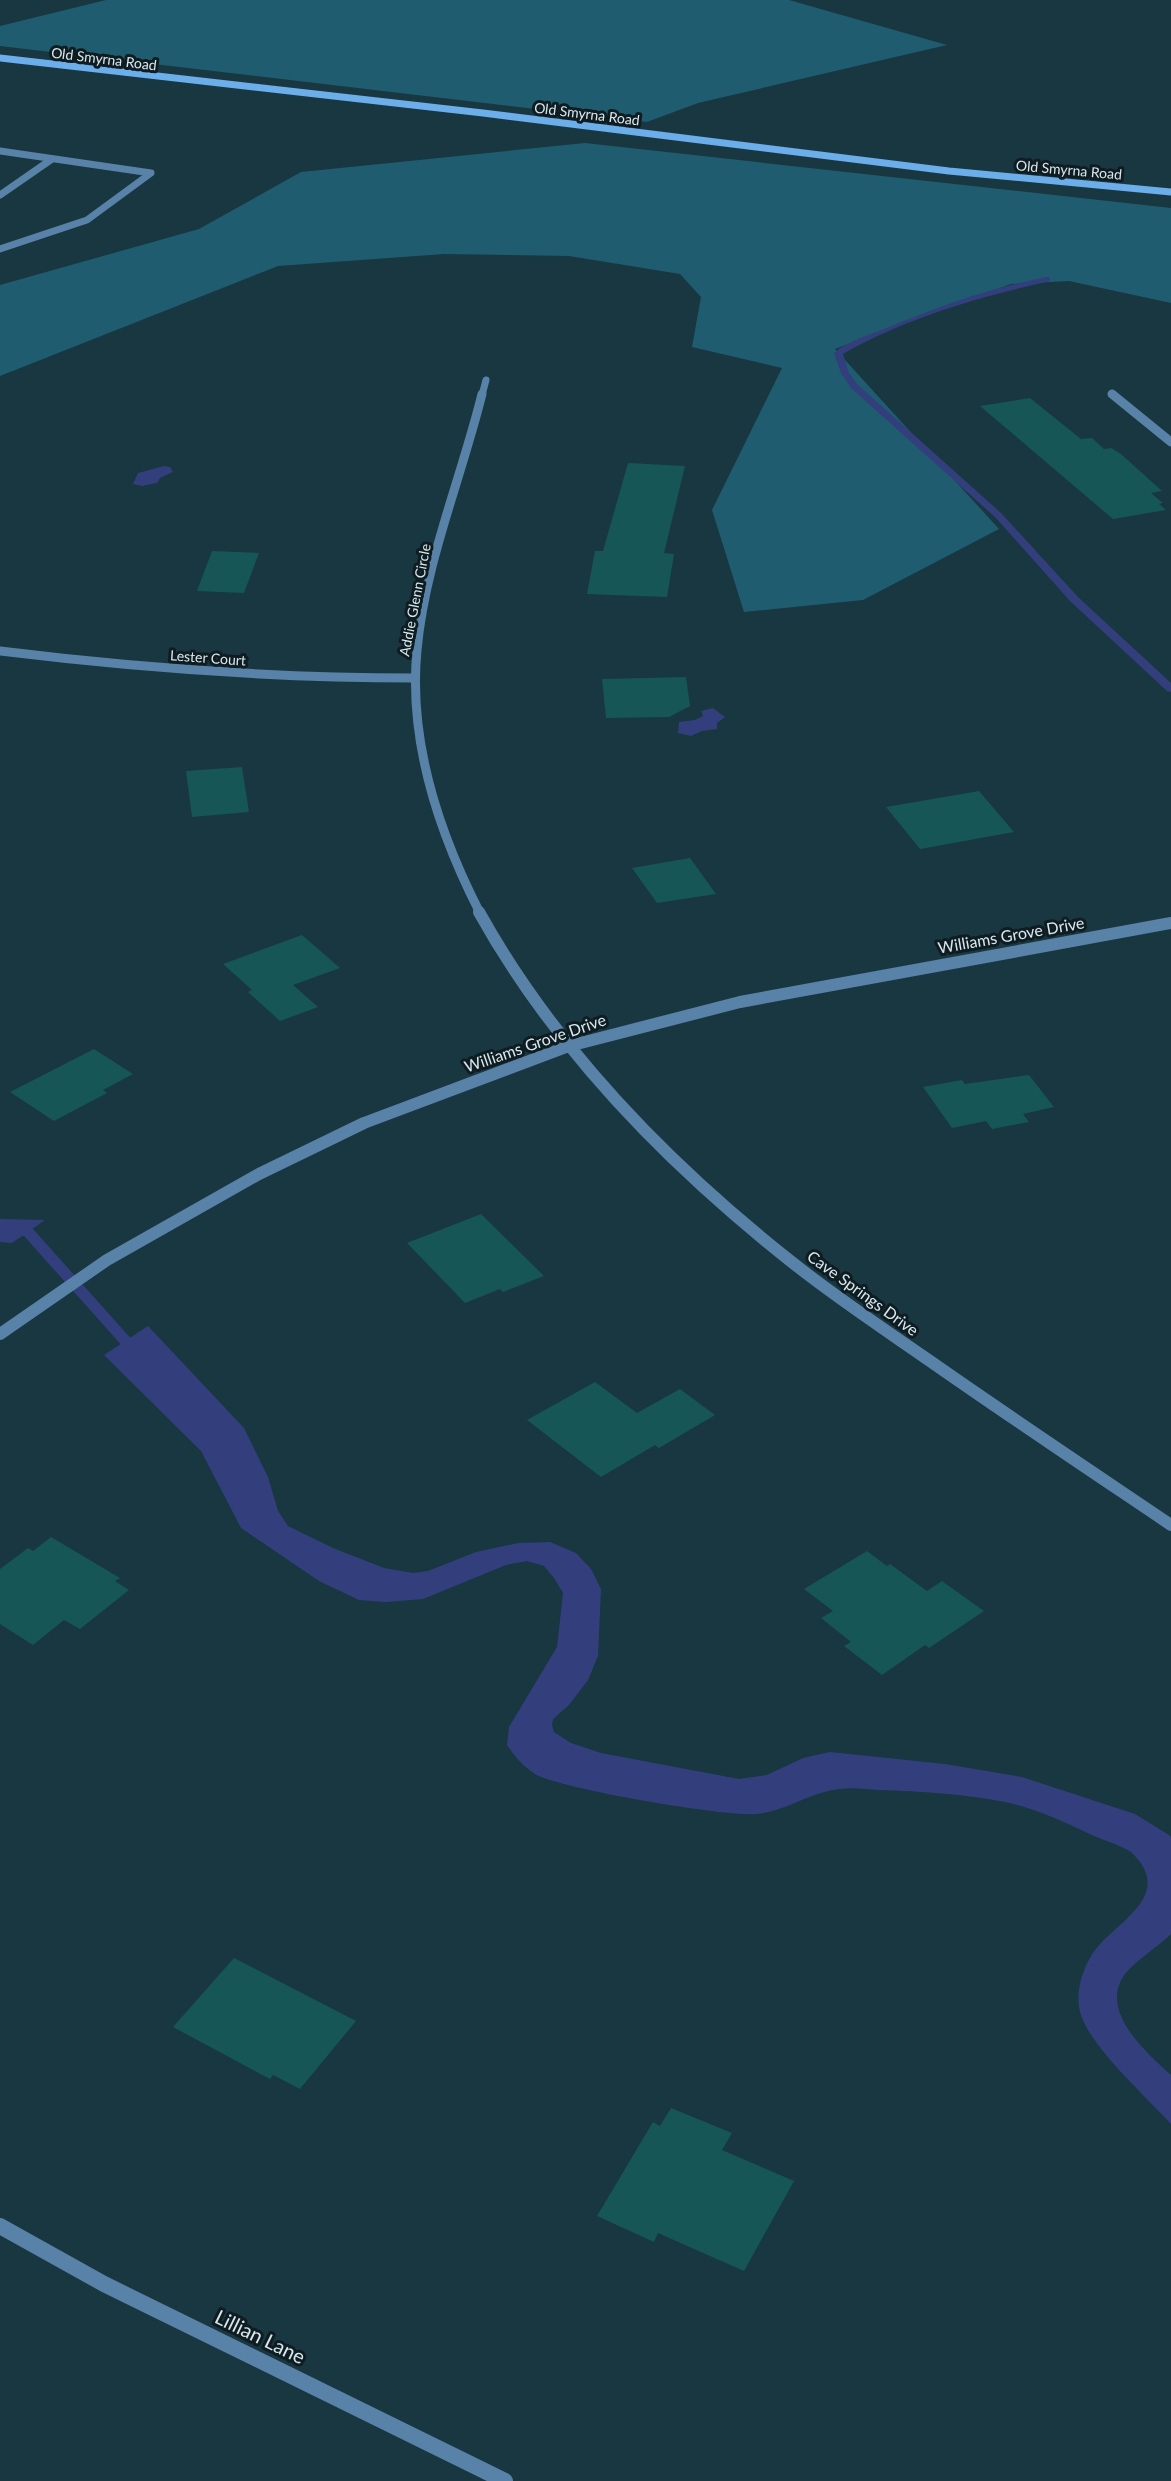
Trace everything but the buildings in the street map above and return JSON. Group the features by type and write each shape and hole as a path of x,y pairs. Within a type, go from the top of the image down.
{"street":[{"name":"Old Smyrna Road","path":"0,58 483,113 949,171 1171,192"},
{"path":"0,151 151,173 87,220 0,249"},
{"path":"0,195 52,159"},
{"name":"Addie Glenn Circle","path":"486,380 430,581 415,678 421,743 439,822 459,872 493,939 516,975 569,1046"},
{"path":"1112,394 1171,442"},
{"name":"Lester Court","path":"0,651 110,664 243,675 415,678"},
{"name":"Williams Grove Drive","path":"0,1334 107,1260 259,1174 364,1123 569,1046 740,1002 1171,923"},
{"name":"Cave Springs Drive","path":"569,1046 652,1138 728,1209 780,1253 944,1371 1171,1525"},
{"name":"Lillian Lane","path":"0,2226 104,2284 505,2481"}],"shaded area":[{"path":"106,0 789,0 947,45 698,103 647,122 0,46 0,26"},
{"path":"585,143 1171,208 1171,303 1069,281 1011,284 835,349 999,529 863,600 744,612 712,510 782,368 692,347 701,297 680,274 569,256 444,254 278,266 0,376 0,285 199,229 301,172"}],"water":[{"path":"164,466 170,467 173,472 160,478 157,483 142,486 133,484 138,473"},
{"path":"713,708 725,717 717,723 717,729 702,731 691,736 678,733 679,722 695,720 703,716 701,711"},
{"path":"0,1218 45,1220 12,1243 0,1242"},
{"path":"148,1326 244,1428 268,1477 278,1511 288,1526 333,1548 384,1568 413,1573 428,1571 476,1552 518,1543 550,1542 576,1553 591,1569 601,1589 598,1656 588,1680 569,1705 553,1719 554,1732 571,1743 601,1753 739,1779 767,1775 803,1758 830,1752 945,1764 1022,1777 1135,1814 1169,1835 1171,1837 1171,1934 1125,1974 1118,1988 1117,2002 1128,2030 1149,2055 1171,2075 1171,2124 1104,2052 1083,2021 1079,2007 1079,1990 1083,1972 1091,1956 1096,1948 1134,1911 1147,1890 1147,1878 1142,1866 1131,1852 1039,1812 1005,1802 974,1797 844,1788 818,1794 768,1812 740,1814 680,1807 608,1794 550,1780 535,1774 507,1745 509,1727 557,1647 563,1593 544,1566 527,1561 506,1565 423,1599 386,1602 359,1600 319,1581 241,1528 201,1451 104,1355"}],"waterway":[{"path":"1047,279 988,293 949,306 838,353 845,373 854,386 998,515 1074,599 1171,689"},
{"path":"0,1228 28,1232 138,1355"}]}
